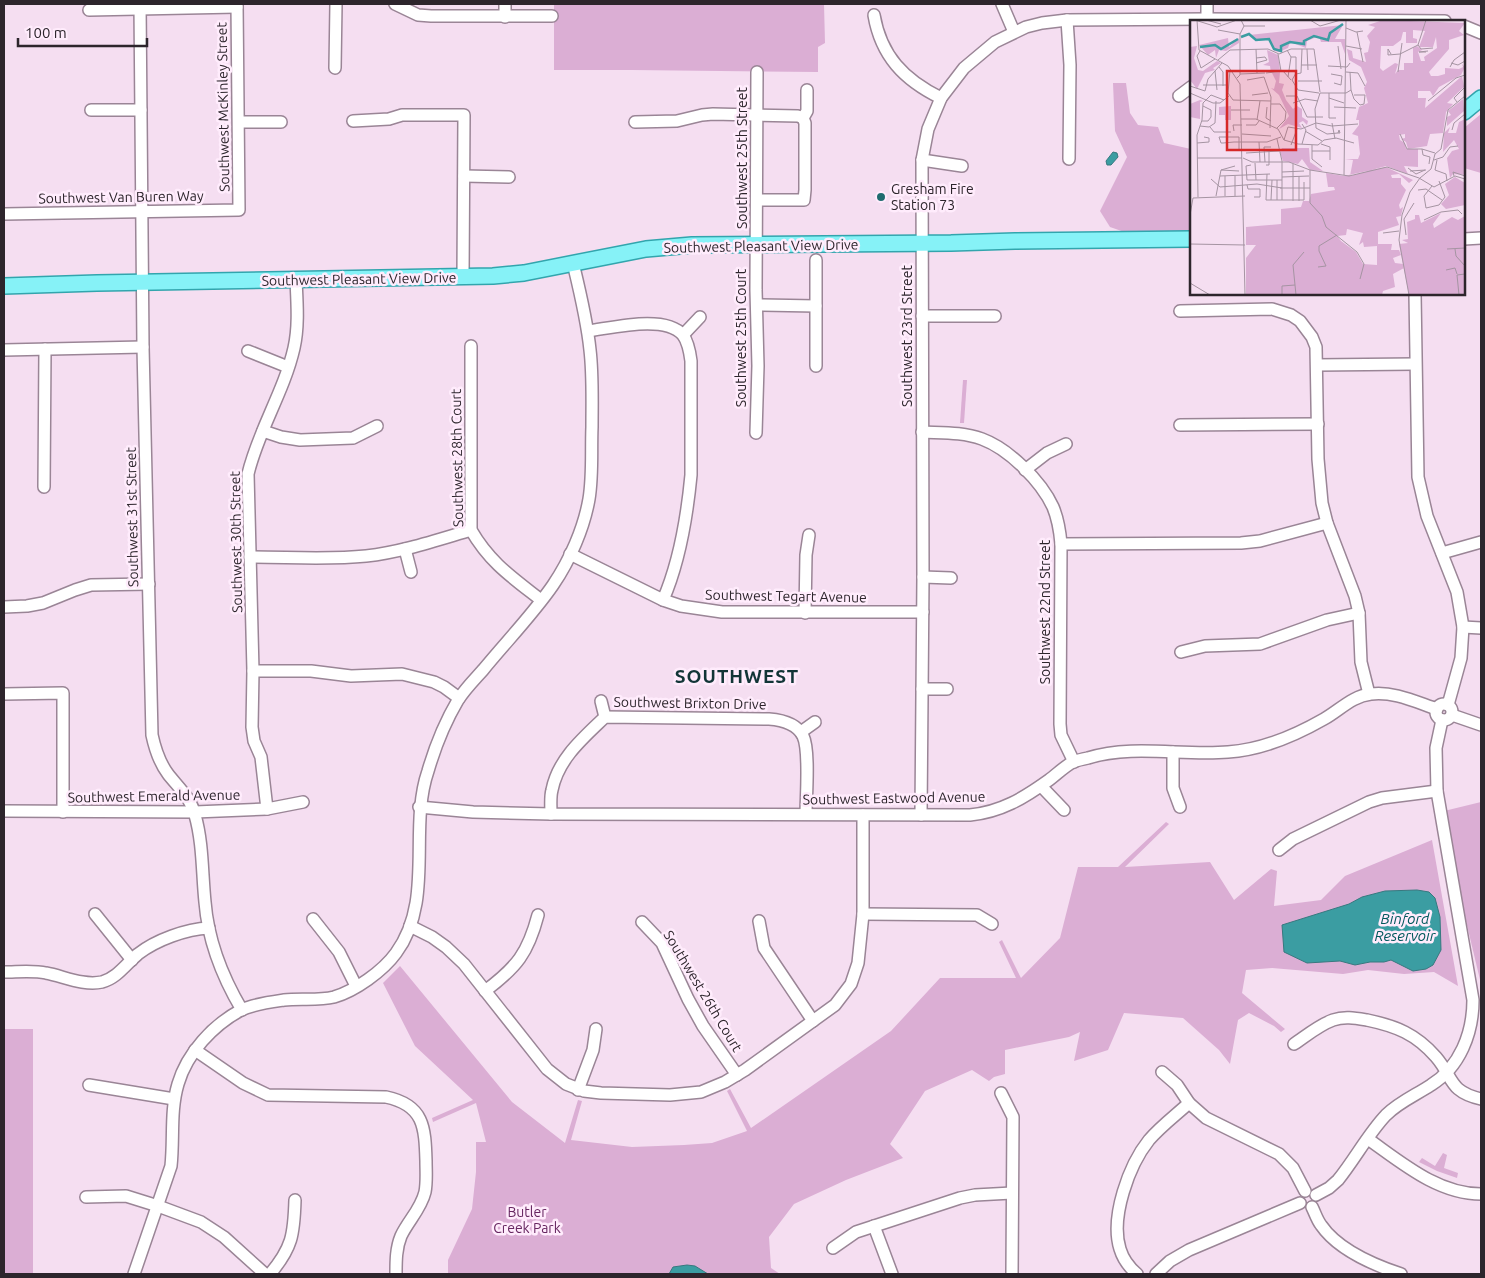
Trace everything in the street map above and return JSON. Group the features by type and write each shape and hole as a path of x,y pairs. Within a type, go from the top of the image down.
{"main road":[{"path":"1465,111 1481,98"},
{"name":"Southwest Pleasant View Drive","path":"4,286 515,275 662,247 757,244 1190,239"}],"street":[{"path":"335,68 336,4"},
{"path":"395,4 424,16 552,16"},
{"path":"505,4 505,17"},
{"path":"1002,4 1014,32"},
{"path":"1206,19 1207,4"},
{"path":"89,10 140,6 237,5"},
{"name":"Southwest McKinley Street","path":"237,5 239,210"},
{"name":"Southwest 31st Street","path":"140,6 144,348 152,735 160,762 183,791 195,812 201,843 205,904 209,928 223,972 242,1010"},
{"path":"874,15 877,33 885,51 901,71 913,82 941,98"},
{"path":"1067,20 1070,65 1069,159"},
{"name":"Southwest 23rd Street","path":"921,815 923,612 922,160 928,129 941,98 949,86 974,59 990,46 1014,32 1042,23 1067,20 1326,20"},
{"path":"1465,26 1481,33"},
{"name":"Southwest 25th Street","path":"757,72 757,244"},
{"path":"1178,96 1190,89"},
{"path":"757,200 804,200 805,133 803,118 807,111 807,90"},
{"path":"90,110 142,110"},
{"path":"635,122 678,122 708,114 798,116 803,118"},
{"path":"353,121 389,119 402,115 464,115 464,277"},
{"path":"239,122 281,122"},
{"path":"922,160 962,166"},
{"path":"464,176 508,177"},
{"name":"Southwest Van Buren Way","path":"4,214 239,210"},
{"path":"1465,238 1481,238"},
{"name":"Southwest 25th Court","path":"756,433 757,244"},
{"path":"816,260 816,366"},
{"path":"134,1274 171,1166 174,1099 178,1081 195,1050 212,1030 242,1010 286,1000 331,998 370,978 393,956 410,926 418,892 419,806 436,746 459,698 554,584 570,554 583,522 589,499 592,383 588,331 573,263"},
{"name":"Southwest 30th Street","path":"267,810 261,756 254,741 252,727 248,474 252,458 288,367 296,333 296,280"},
{"path":"1316,1195 1329,1188 1338,1180 1380,1123 1394,1108 1436,1082 1456,1060 1472,1023 1477,999 1436,791 1436,748 1461,658 1463,627 1457,592 1423,504 1418,477 1415,295"},
{"path":"757,305 816,306"},
{"path":"1180,311 1272,309 1282,311 1300,321 1307,329 1316,347 1319,479 1322,503 1327,524 1355,596 1359,613 1361,662 1369,694 1386,694 1481,725"},
{"path":"922,316 995,316"},
{"path":"683,335 700,317"},
{"path":"588,331 653,323 665,325 683,335 690,351 691,475 686,519 676,564 672,581 663,600"},
{"name":"Southwest 28th Court","path":"471,346 471,530 496,564 541,600"},
{"path":"4,350 144,348"},
{"path":"44,487 46,350"},
{"path":"248,351 288,367"},
{"path":"1317,365 1415,364"},
{"path":"1180,425 1318,424"},
{"path":"263,431 300,440 353,438 377,426"},
{"name":"Southwest 22nd Street","path":"922,432 965,434 983,439 1000,448 1025,470 1041,488 1052,507 1060,528 1061,544 1060,724 1061,735 1074,762"},
{"path":"1025,470 1046,453 1066,444"},
{"path":"1061,544 1241,543 1260,541 1327,524"},
{"path":"250,557 348,558 369,556 405,549 471,530"},
{"path":"805,613 806,555 809,535"},
{"path":"1442,552 1481,542"},
{"path":"405,549 411,572"},
{"name":"Southwest Tegart Avenue","path":"570,554 663,600 704,611 805,613 923,612"},
{"path":"923,577 951,578"},
{"path":"4,607 43,603 91,585 149,584"},
{"path":"1181,652 1205,646 1260,644 1326,620 1359,613"},
{"path":"1463,627 1481,628"},
{"path":"252,671 311,671 351,676 402,674 434,682 459,698"},
{"path":"922,689 947,689"},
{"path":"4,694 63,693 63,812"},
{"name":"Southwest Eastwood Avenue","path":"419,806 473,812 551,814 970,815 995,811 1018,800 1074,762 1096,755 1118,752 1228,752 1250,748 1298,732 1326,718 1353,699 1369,694"},
{"name":"Southwest Brixton Drive","path":"601,701 605,717"},
{"name":"Southwest Brixton Drive","path":"551,814 552,791 556,775 581,739 605,717 776,720 789,723 800,732"},
{"path":"806,814 806,749 804,737 800,732 815,722"},
{"path":"1173,752 1173,788 1180,808"},
{"path":"1040,786 1064,810"},
{"path":"1279,850 1292,839 1369,802 1382,798 1436,791"},
{"name":"Southwest Emerald Avenue","path":"4,811 195,812 267,810 303,802"},
{"path":"410,926 432,937 464,964 547,1069 566,1084 578,1090 601,1093 681,1094 702,1092 737,1075 814,1021 835,1005 851,984 858,962 863,914 863,815"},
{"path":"95,914 132,960"},
{"path":"863,914 977,915 992,924"},
{"path":"485,991 499,980 520,958 530,941 538,915"},
{"path":"313,919 339,952 356,986"},
{"path":"759,921 764,948 814,1021"},
{"name":"Southwest 26th Court","path":"642,922 662,943 703,1026 737,1075"},
{"path":"4,972 44,972 66,979 102,982 118,973 138,954 148,948 181,932 209,928"},
{"path":"1294,1044 1333,1021 1359,1018 1391,1025 1408,1033 1436,1057 1453,1084 1464,1092 1481,1099"},
{"path":"578,1090 593,1050 596,1029"},
{"path":"195,1050 243,1083 268,1095 386,1097 396,1099 415,1112 423,1124 426,1137 425,1192 421,1205 402,1235 397,1252 396,1274"},
{"path":"1162,1072 1177,1085 1189,1103 1206,1118 1279,1154 1293,1168 1305,1191"},
{"path":"89,1085 174,1099"},
{"path":"1001,1093 1013,1117 1012,1274"},
{"path":"1137,1274 1125,1260 1118,1238 1120,1213 1126,1182 1133,1166 1149,1140 1189,1103"},
{"path":"1368,1139 1417,1173 1458,1191 1481,1194"},
{"path":"1305,1191 1312,1191 1316,1195 1317,1202 1312,1207 1305,1208 1300,1203 1300,1196 1305,1191"},
{"path":"833,1248 856,1232 960,1198 975,1195 1012,1193"},
{"path":"86,1197 126,1196 201,1222 224,1236 265,1274"},
{"path":"270,1274 284,1257 292,1239 295,1200"},
{"path":"1156,1274 1170,1261 1189,1250 1300,1203"},
{"path":"1312,1207 1321,1225 1337,1242 1371,1262 1401,1274"},
{"path":"874,1226 892,1274"}],"green space":[{"path":"554,4 824,4 825,43 818,47 818,72 554,70"},
{"path":"1113,83 1126,83 1130,113 1138,125 1158,127 1164,143 1190,149 1190,233 1136,236 1110,227 1100,211 1127,157 1115,131"},
{"path":"1481,114 1481,173 1465,168 1465,127"},
{"path":"963,380 967,380 964,423 960,423"},
{"path":"1481,802 1481,984 1440,812"},
{"name":"Butler Creek Park","path":"1166,822 1169,824 1125,867 1210,862 1234,900 1271,869 1277,871 1274,906 1321,900 1345,876 1432,840 1458,986 1434,972 1404,974 1368,970 1343,974 1272,968 1246,970 1242,993 1285,1029 1281,1032 1274,1026 1249,1013 1238,1020 1230,1064 1219,1050 1183,1018 1124,1013 1108,1050 1074,1061 1080,1032 1069,1037 1005,1050 1005,1074 994,1077 989,1081 972,1070 925,1091 890,1144 903,1158 846,1180 794,1204 769,1237 771,1268 780,1274 448,1274 448,1260 472,1209 476,1172 476,1142 486,1142 476,1103 433,1122 432,1118 473,1100 415,1046 383,983 400,966 512,1102 565,1143 578,1100 582,1101 571,1140 632,1147 712,1143 747,1131 727,1091 730,1089 751,1128 891,1031 940,978 1016,978 999,942 1002,940 1021,978 1060,938 1078,867 1118,867"},
{"path":"4,1029 33,1029 33,1274 4,1274"},
{"path":"1443,1153 1447,1155 1444,1168 1458,1173 1457,1178 1419,1162 1422,1158 1435,1166"}],"water":[{"path":"1113,152 1117,153 1118,157 1111,165 1107,165 1106,161"},
{"name":"Binford Reservoir","path":"1417,890 1429,892 1435,898 1440,917 1441,950 1433,965 1426,969 1413,971 1391,960 1355,965 1340,961 1307,963 1284,952 1282,925 1349,904 1362,897 1385,891"},
{"path":"695,1266 708,1274 669,1274 673,1267"}],"place":[{"name":"Gresham Fire Station 73","path":"881,197"}],"district":[{"name":"SOUTHWEST","path":"737,676"}]}
